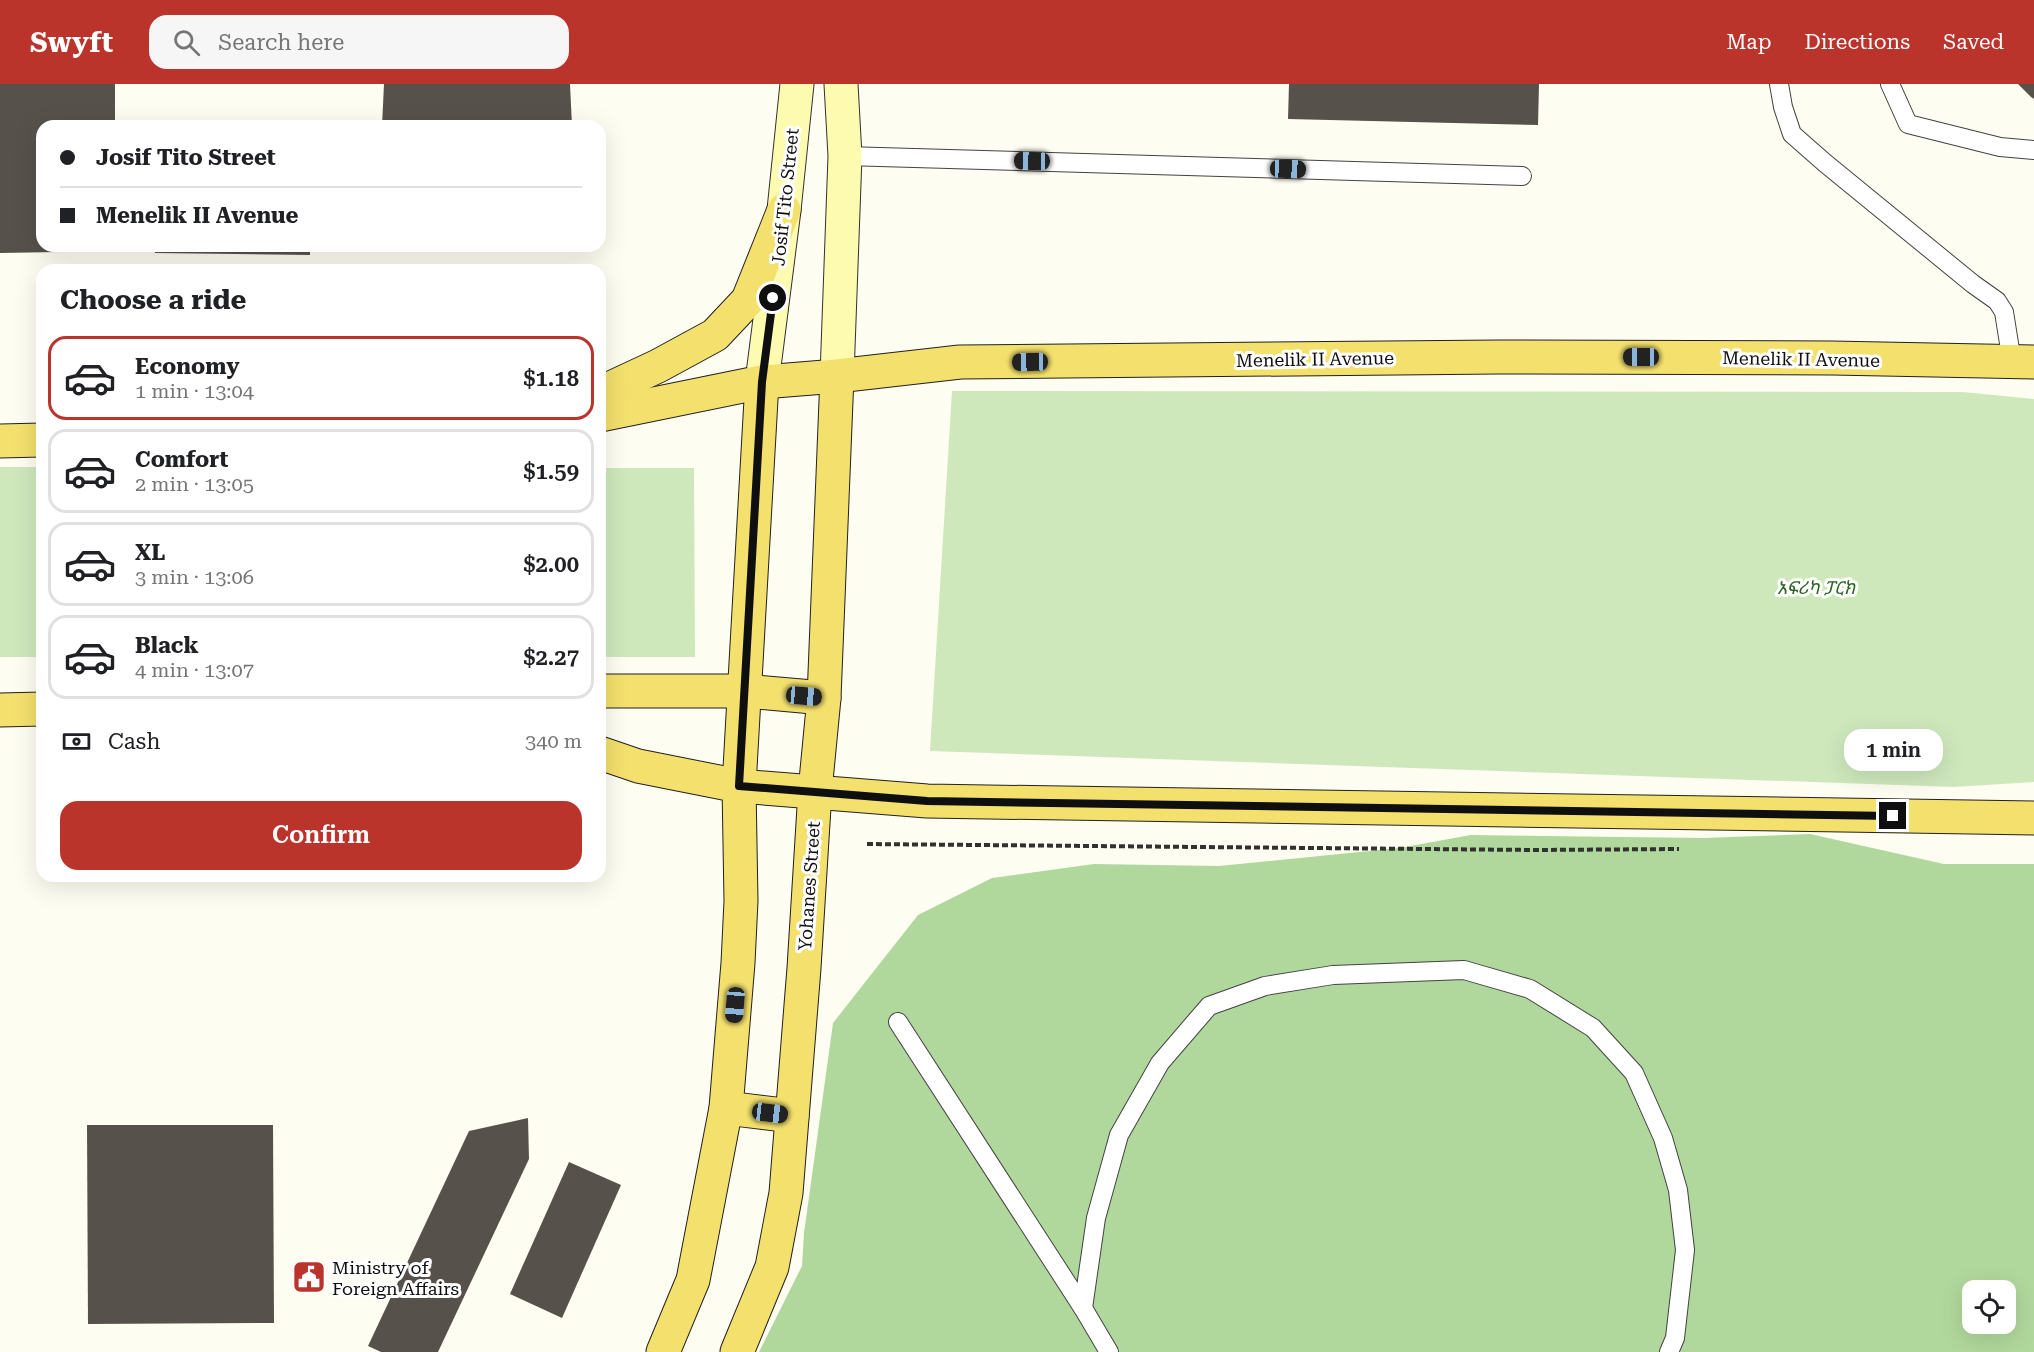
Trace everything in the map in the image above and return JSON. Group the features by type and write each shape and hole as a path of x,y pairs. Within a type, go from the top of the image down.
{"main road":[{"name":"Josif Tito Street","path":"762,382 797,84"},
{"path":"837,376 845,156 842,84"},
{"path":"606,390 658,366 715,335 747,300 784,210"},
{"name":"Menelik II Avenue","path":"606,413 762,382 960,362 1499,357 1832,358 2023,362"},
{"name":"Yohanes Street","path":"737,1352 772,1267 786,1193 815,791 824,698 837,376"},
{"path":"663,1352 693,1280 726,1108 738,963 741,901 739,786 762,382"},
{"path":"0,441 36,440"},
{"path":"606,691 745,691 824,698"},
{"path":"0,710 36,709"},
{"path":"606,755 638,766 739,786 927,801 2034,818"},
{"path":"726,1108 792,1116"}],"lane":[{"path":"1779,84 1783,107 1792,134 1973,284 1997,301 2004,312 2023,362"},
{"path":"1890,84 1908,124 2000,147 2034,150"},
{"path":"845,156 1522,176"},
{"path":"1083,1308 1096,1218 1119,1135 1160,1063 1209,1006 1265,986 1333,975 1464,970 1530,989 1593,1028 1634,1073 1663,1138 1678,1190 1685,1250 1675,1338 1669,1352"},
{"path":"898,1022 1109,1352"}],"path":[{"path":"867,844 1535,850 1690,848"}],"green space":[{"name":"አፍሪካ ፓርክ","path":"952,391 1963,392 2034,399 2034,782 1954,787 930,751"},
{"path":"0,467 36,467 36,657 0,657"},
{"path":"606,468 694,468 695,657 606,657"},
{"path":"1810,834 1944,864 2034,864 2034,1352 759,1352 802,1266 804,1233 833,1023 918,915 992,878 1094,864 1219,866 1399,848 1471,835 1704,838"}],"building":[{"path":"0,84 115,84 115,120 36,120 36,252 58,252 0,253"},
{"path":"384,84 570,84 572,120 382,120"},
{"path":"1289,84 1539,84 1538,125 1288,119"},
{"path":"2018,84 2034,84 2034,99 2031,97"},
{"path":"310,252 310,255 155,253"},
{"path":"528,1118 529,1159 438,1352 381,1352 368,1346 469,1131"},
{"path":"87,1125 273,1125 274,1323 88,1324"},
{"path":"569,1162 621,1185 562,1318 510,1294"}],"place":[{"name":"Ministry of Foreign Affairs","path":"309,1277"}],"route":[{"path":"773,298 762,382 739,786 927,801 1893,816"}]}
